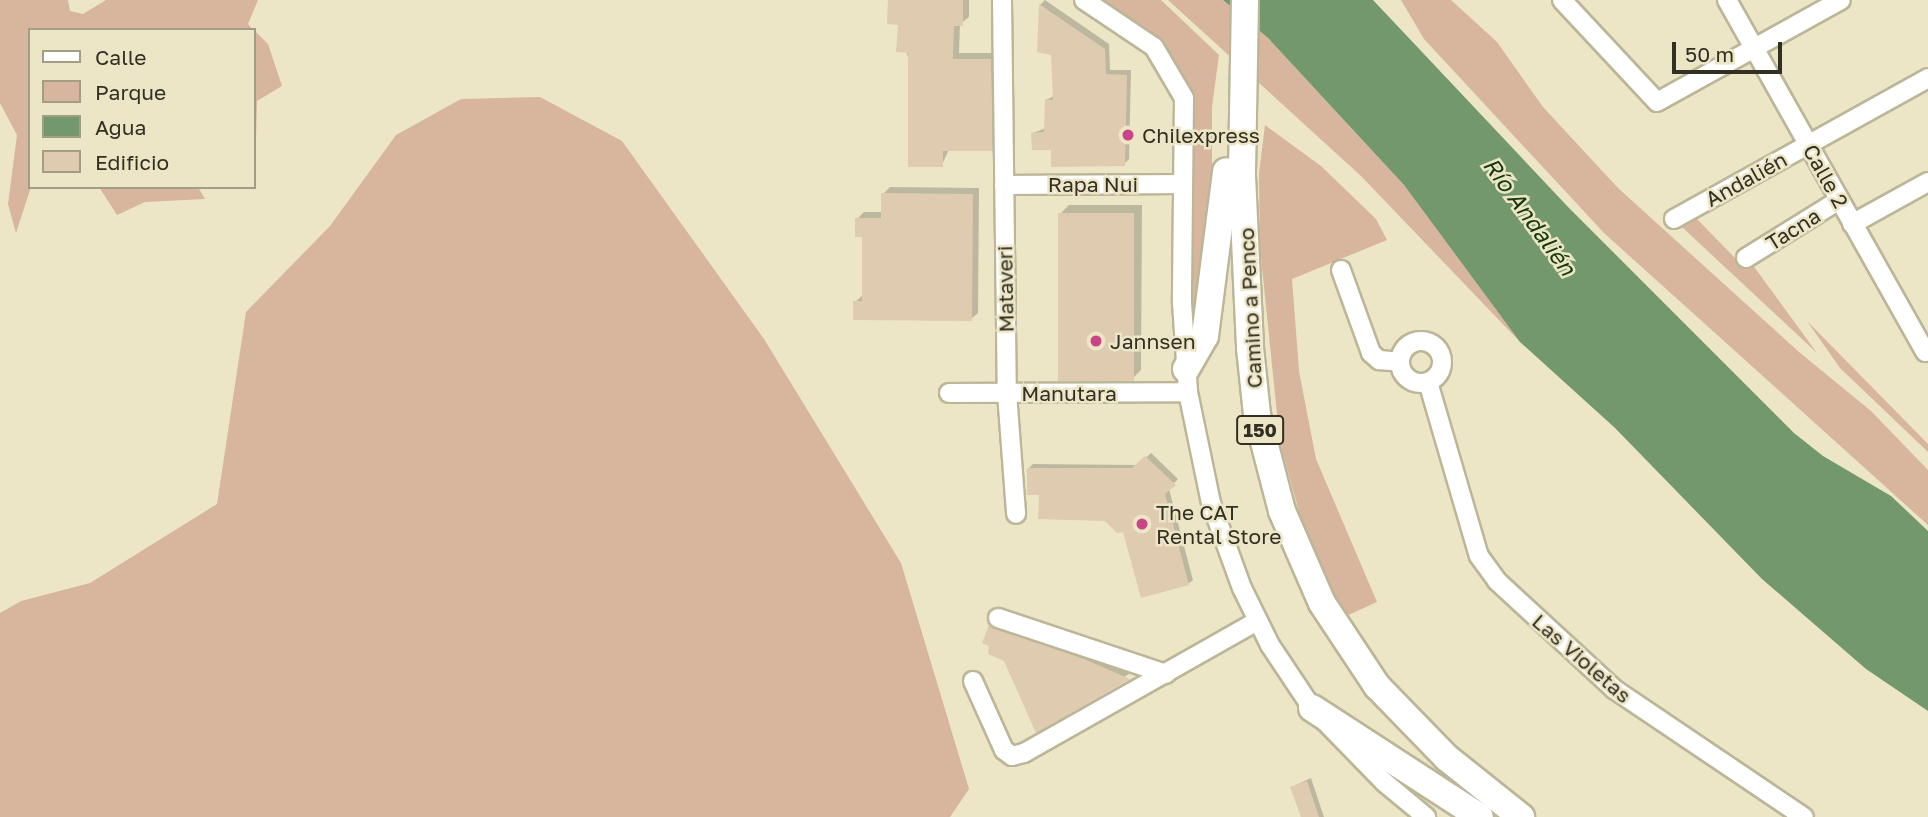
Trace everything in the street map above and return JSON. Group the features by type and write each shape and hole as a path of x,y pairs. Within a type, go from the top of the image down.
{"highway":[{"name":"Camino a Penco","path":"1228,0 1253,382 1269,469 1294,542 1328,612 1377,686 1447,758 1521,817"},
{"name":"Camino a Penco","path":"1245,0 1235,120 1226,171 1231,316 1240,403 1256,483 1283,562 1316,627 1365,695 1434,767 1493,817"},
{"path":"1187,381 1205,336 1226,171"},
{"path":"1312,708 1480,817"}],"street":[{"name":"Mataveri","path":"1002,0 1007,393 1016,514"},
{"path":"1084,0 1154,47 1180,85 1184,111 1187,381 1211,503 1257,621 1312,708 1384,782 1426,817"},
{"path":"1562,0 1657,102 1841,0"},
{"name":"Calle 2","path":"1727,0 1925,352"},
{"name":"Andalién","path":"1674,219 1928,78"},
{"path":"1852,224 1928,182"},
{"name":"Rapa Nui","path":"1003,185 1183,184"},
{"name":"Tacna","path":"1746,258 1839,200"},
{"path":"1340,270 1371,353 1379,360 1400,362"},
{"path":"1427,342 1435,347 1441,369 1421,382 1405,376 1400,362 1411,344 1427,342"},
{"name":"Manutara","path":"949,393 1007,393 1187,381"},
{"name":"Las Violetas","path":"1421,382 1443,433 1479,556 1497,581 1614,689 1804,817"},
{"path":"998,618 1166,674"},
{"path":"974,681 1004,750 1012,756 1024,753 1257,621"}],"green space":[{"path":"0,0 68,0 70,11 83,14 106,0 258,0 248,24 251,28 28,28 28,189 30,189 16,233 8,204 17,135 0,103"},
{"path":"1097,0 1161,0 1219,55 1212,107 1212,176 1195,334 1189,326 1187,87 1162,46"},
{"path":"1168,0 1223,0 1268,38 1404,185 1520,342 1361,176"},
{"path":"1401,0 1451,0 1497,42 1543,107 1618,188 1799,352 1871,411 1928,470 1928,525 1604,233 1424,39"},
{"path":"256,32 268,44 282,86 257,101 256,141"},
{"path":"540,97 622,141 764,339 901,563 969,789 950,817 0,817 0,613 21,601 90,583 217,504 246,312 330,226 396,135 461,99"},
{"path":"1265,125 1321,166 1376,219 1387,240 1292,279 1299,371 1316,459 1377,602 1344,617 1308,544 1280,443 1260,248 1259,174"},
{"path":"100,189 199,189 205,199 145,202 117,215"},
{"path":"1694,216 1735,258 1752,264 1817,353 1682,227"},
{"path":"1807,321 1928,444 1928,452 1840,368"}],"water":[{"name":"Río Andalién","path":"1223,0 1373,0 1569,208 1794,433 1823,456 1891,496 1928,531 1928,711 1866,669 1762,579 1615,428 1520,342 1404,185 1268,38"}],"building":[{"path":"888,0 963,0 963,26 954,26 953,59 991,59 993,151 943,151 943,167 908,167 908,53 896,52 898,25 887,24"},
{"path":"1039,4 1105,49 1106,74 1127,75 1125,166 1051,167 1051,150 1032,150 1031,133 1044,132 1045,99 1053,100 1051,55 1037,52"},
{"path":"881,193 973,194 972,321 853,320 853,301 862,301 862,237 855,237 855,218 881,218"},
{"path":"1058,213 1134,213 1134,381 1058,381"},
{"name":"The CAT Rental Store","path":"1145,456 1176,485 1165,494 1189,585 1141,598 1123,532 1117,533 1105,521 1038,519 1039,495 1027,495 1027,468 1132,468"},
{"path":"989,625 1084,659 1130,679 1036,733 1004,661 988,654 989,646 982,643"},
{"path":"1307,781 1319,817 1301,817 1290,787"}],"place":[{"name":"Chilexpress","path":"1128,135"},
{"name":"Jannsen","path":"1096,341"},
{"name":"The CAT Rental Store","path":"1142,524"}]}
